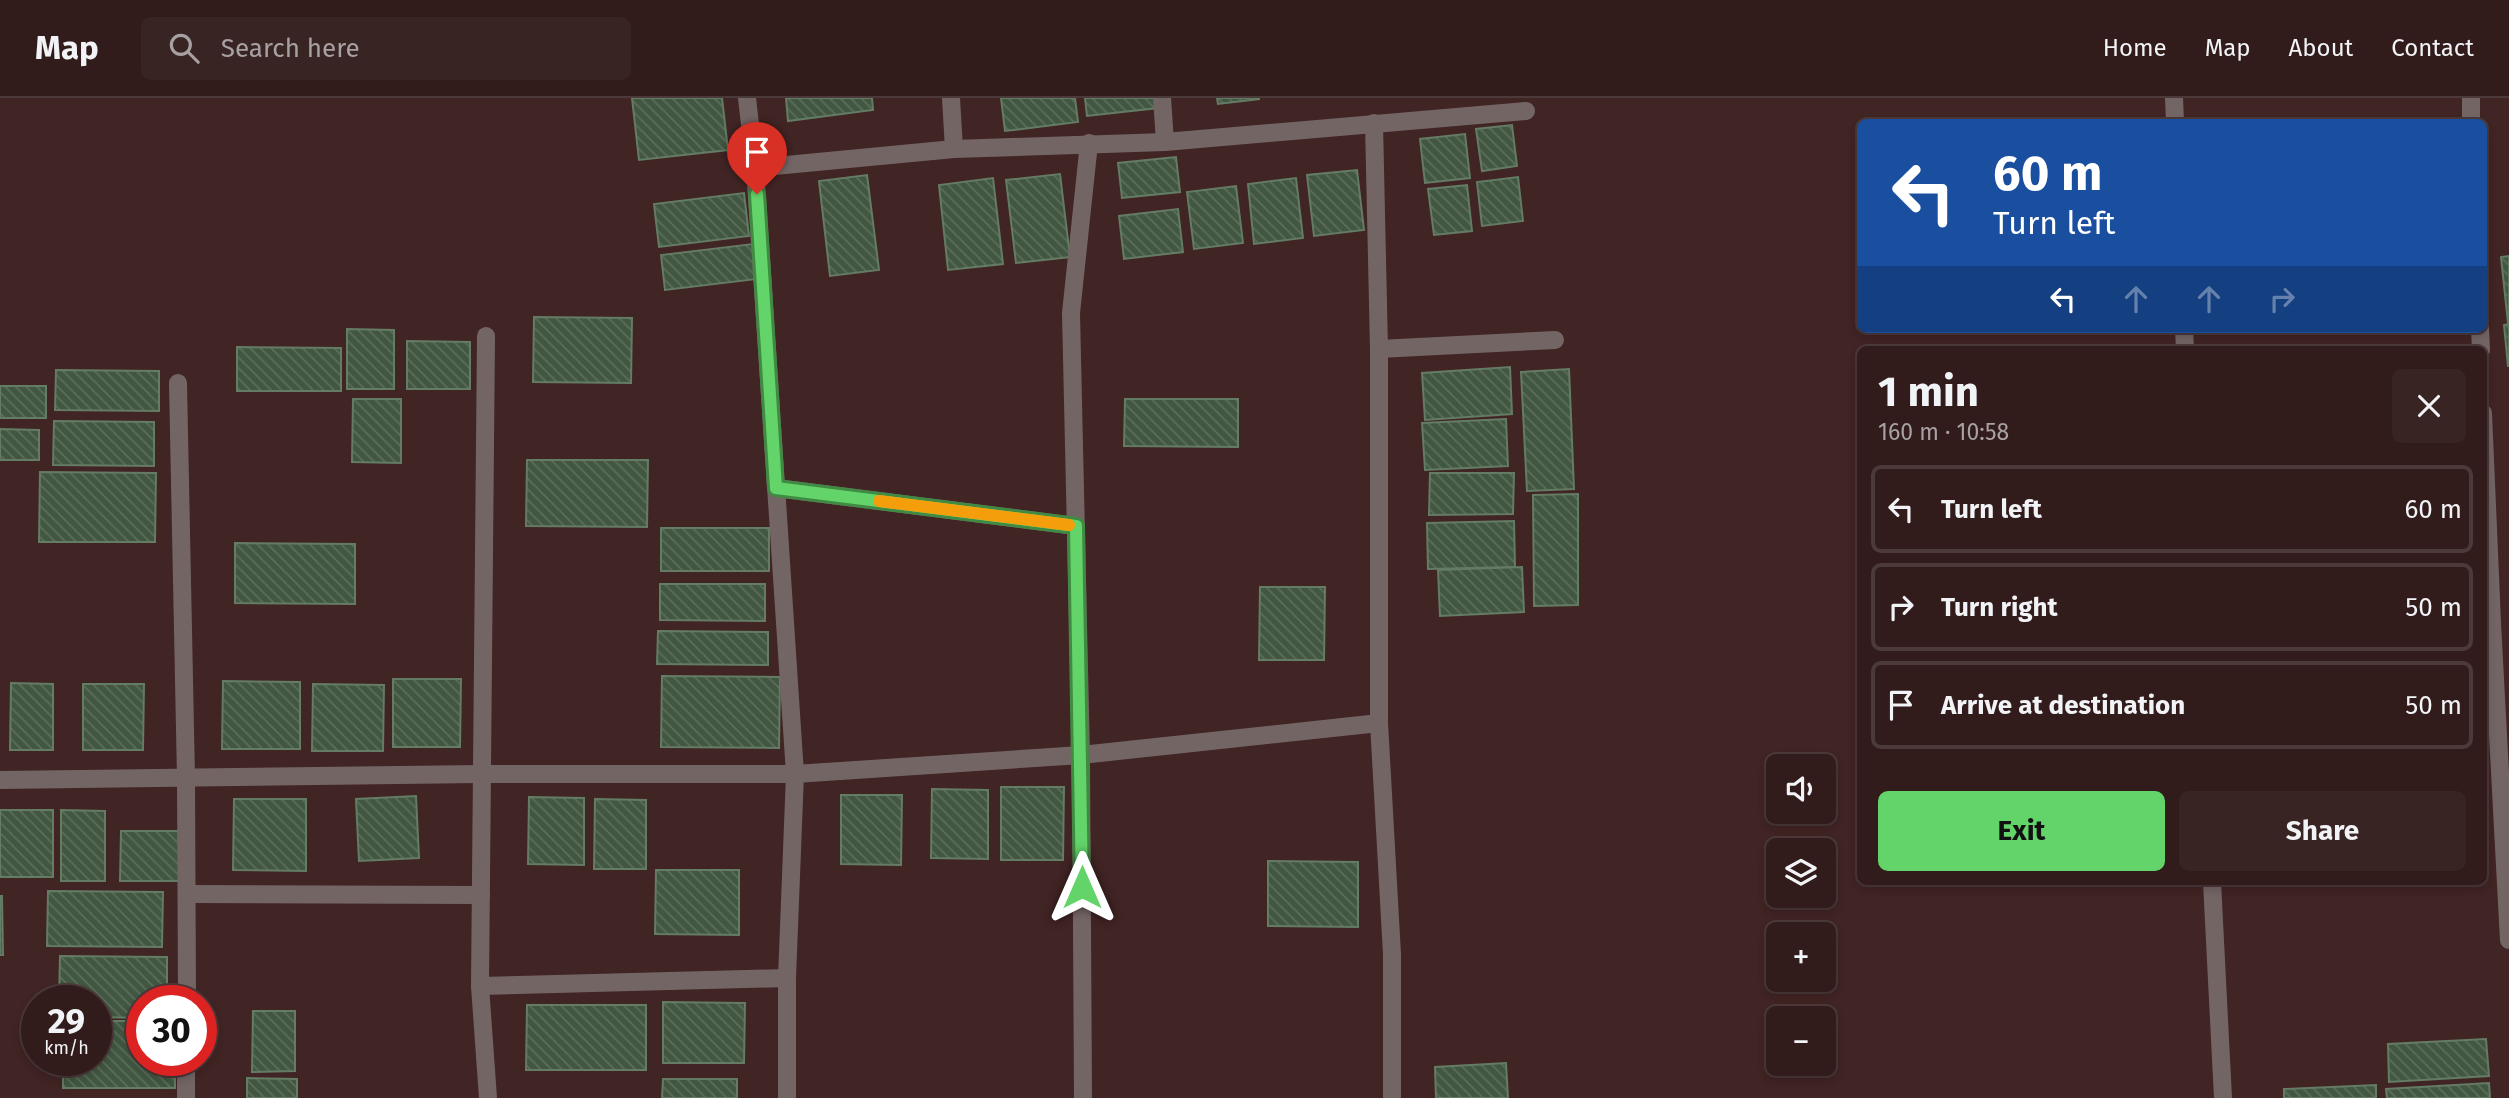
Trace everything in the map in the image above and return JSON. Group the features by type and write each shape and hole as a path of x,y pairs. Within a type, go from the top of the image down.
{"street":[{"path":"747,98 755,167 795,774 787,978 787,1098"},
{"path":"951,98 954,149"},
{"path":"1162,98 1165,142"},
{"path":"2174,98 2175,119"},
{"path":"2470,98 2472,119"},
{"path":"755,167 954,149 1165,142 1526,111"},
{"path":"1374,123 1379,349 1379,723 1392,954 1392,1098"},
{"path":"1083,1098 1081,755 1071,313 1089,143"},
{"path":"486,335 480,986 488,1098"},
{"path":"1379,349 1555,340"},
{"path":"178,383 187,985"},
{"path":"2487,483 2509,940"},
{"path":"776,488 1076,526"},
{"path":"0,780 481,774 795,774 1081,755 1379,723"},
{"path":"2212,885 2223,1098"},
{"path":"187,894 481,895"},
{"path":"480,986 787,978"},
{"path":"186,1076 186,1098"}],"building":[{"path":"632,98 722,98 728,150 639,160"},
{"path":"786,98 872,98 873,110 788,121"},
{"path":"1001,98 1075,98 1078,122 1005,131"},
{"path":"1085,98 1157,98 1158,108 1087,116"},
{"path":"1217,98 1259,98 1259,99 1218,104"},
{"path":"1512,125 1517,166 1482,171 1476,129"},
{"path":"1465,134 1470,178 1425,183 1420,139"},
{"path":"1176,157 1180,192 1122,198 1118,163"},
{"path":"1357,170 1364,230 1314,236 1307,175"},
{"path":"1060,174 1070,257 1016,263 1006,180"},
{"path":"867,175 879,270 830,276 819,181"},
{"path":"1518,177 1523,221 1482,226 1477,182"},
{"path":"993,178 1003,264 948,270 939,185"},
{"path":"1296,178 1303,238 1254,244 1248,184"},
{"path":"1467,185 1472,231 1434,235 1428,189"},
{"path":"1236,186 1243,243 1194,249 1187,192"},
{"path":"744,193 749,236 659,247 654,204"},
{"path":"1178,209 1183,252 1124,259 1119,216"},
{"path":"753,244 757,279 665,290 661,255"},
{"path":"2509,256 2509,323 2508,323 2501,257"},
{"path":"534,317 632,318 631,383 533,382"},
{"path":"2509,324 2509,366 2508,366 2504,325"},
{"path":"347,329 394,330 394,389 347,389"},
{"path":"407,341 470,342 470,389 407,389"},
{"path":"237,347 341,348 341,391 237,391"},
{"path":"1510,367 1512,414 1425,420 1422,373"},
{"path":"1569,369 1574,489 1527,491 1521,372"},
{"path":"56,370 159,371 159,411 55,410"},
{"path":"0,386 46,386 46,418 0,418"},
{"path":"353,399 401,399 401,463 352,462"},
{"path":"1125,399 1238,399 1238,447 1124,446"},
{"path":"1506,419 1508,466 1425,470 1422,423"},
{"path":"54,421 154,422 154,466 53,465"},
{"path":"0,429 39,430 39,460 0,460"},
{"path":"527,460 648,460 647,527 526,526"},
{"path":"40,472 156,473 155,542 39,542"},
{"path":"1430,473 1514,473 1513,514 1429,515"},
{"path":"1578,494 1578,605 1534,606 1533,495"},
{"path":"1514,521 1515,567 1428,569 1427,523"},
{"path":"661,528 769,528 769,571 661,571"},
{"path":"235,543 355,544 355,604 235,603"},
{"path":"1522,567 1524,612 1440,616 1438,570"},
{"path":"660,584 765,584 765,621 660,620"},
{"path":"1260,587 1325,587 1324,660 1259,660"},
{"path":"658,631 768,632 768,665 657,664"},
{"path":"662,676 780,677 779,748 661,747"},
{"path":"393,679 461,679 460,747 393,747"},
{"path":"223,681 300,682 300,749 222,749"},
{"path":"11,683 53,684 53,750 10,750"},
{"path":"83,684 144,684 143,750 83,750"},
{"path":"313,684 384,685 383,751 312,751"},
{"path":"1001,787 1064,787 1063,860 1001,860"},
{"path":"932,789 988,790 988,859 931,858"},
{"path":"841,795 902,795 901,865 841,864"},
{"path":"416,796 419,858 359,861 356,799"},
{"path":"529,797 584,798 584,865 528,864"},
{"path":"234,799 306,799 306,871 233,870"},
{"path":"595,799 646,800 646,869 594,869"},
{"path":"0,810 53,810 53,877 0,877"},
{"path":"61,810 105,811 105,881 61,881"},
{"path":"121,831 181,831 180,881 120,881"},
{"path":"1268,861 1358,862 1358,927 1268,926"},
{"path":"656,870 739,870 739,935 655,934"},
{"path":"48,891 163,892 162,947 47,946"},
{"path":"2,896 3,955 0,955"},
{"path":"60,956 167,957 167,985 126,985 126,1018 112,1017 112,985 59,985"},
{"path":"663,1002 745,1003 744,1063 663,1063"},
{"path":"527,1005 646,1005 646,1070 526,1070"},
{"path":"253,1011 295,1011 295,1071 252,1072"},
{"path":"112,1021 126,1021 126,1076 175,1076 175,1088 63,1088 63,1076 112,1076"},
{"path":"2486,1039 2489,1076 2389,1082 2388,1044"},
{"path":"1506,1063 1508,1098 1436,1098 1435,1067"},
{"path":"247,1078 297,1079 297,1098 247,1098"},
{"path":"663,1079 737,1079 737,1098 662,1098"},
{"path":"2489,1083 2490,1098 2387,1098 2386,1089"},
{"path":"2376,1085 2376,1098 2284,1098 2284,1089"}],"slow traffic":[{"path":"879,501 1069,525"}],"route":[{"path":"757,194 776,488 1076,526 1082,887"}]}
